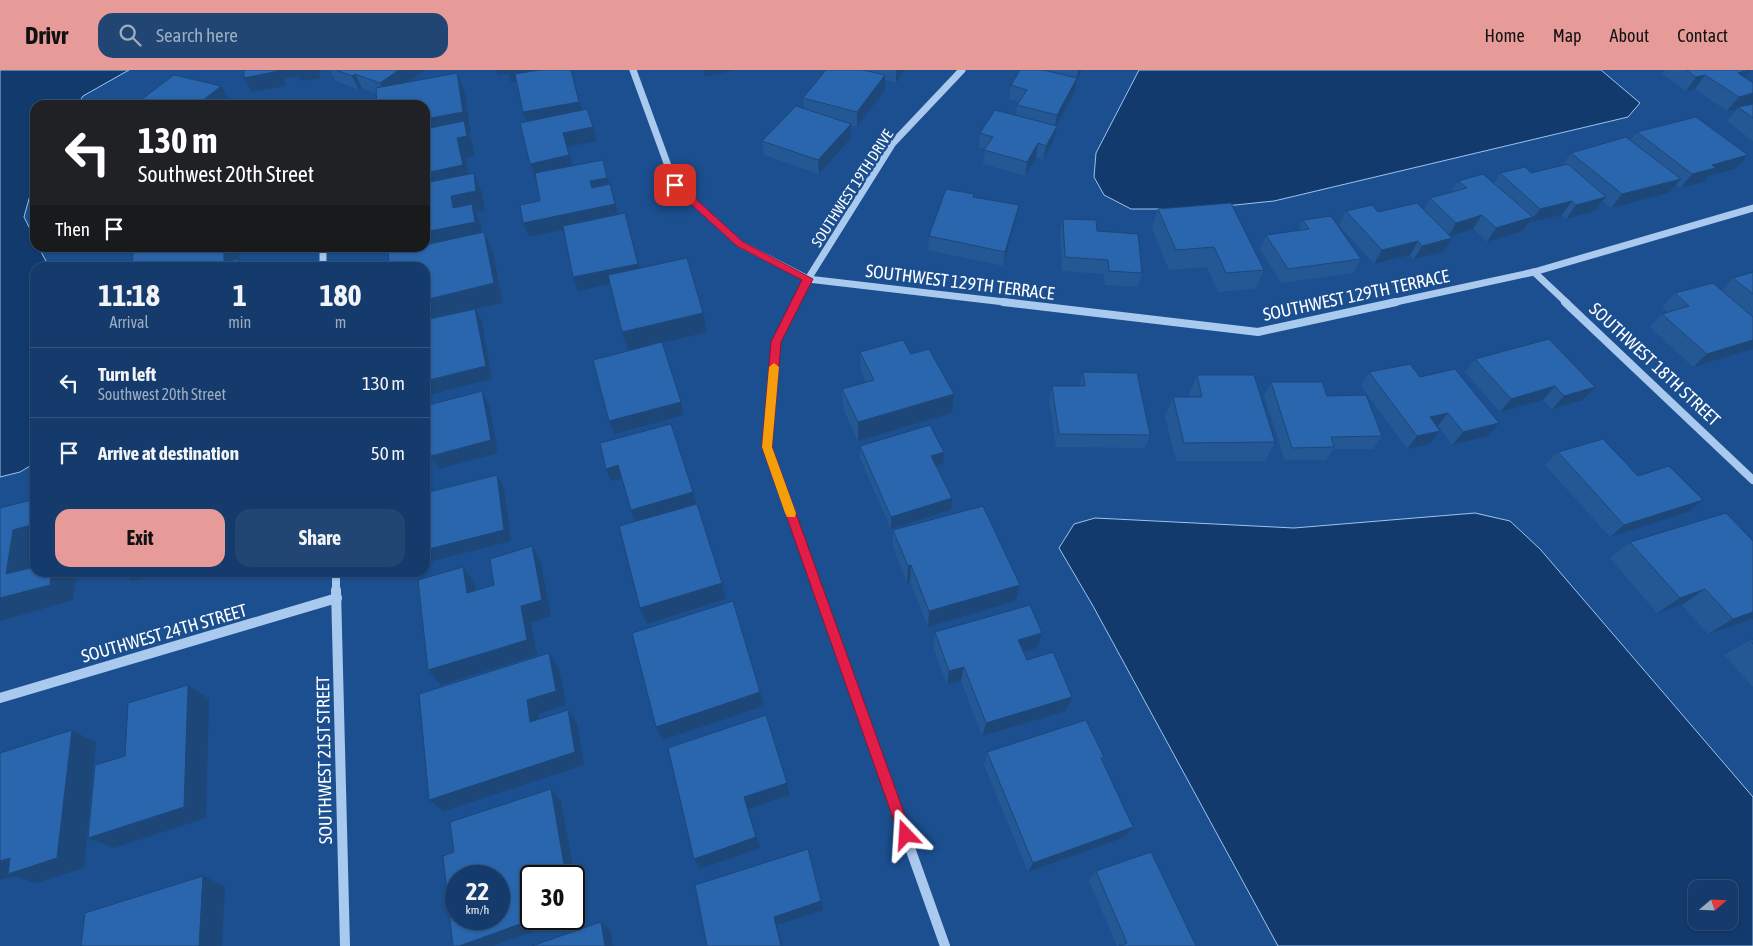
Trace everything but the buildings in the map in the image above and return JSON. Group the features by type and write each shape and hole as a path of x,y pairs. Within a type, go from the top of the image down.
{"street":[{"path":"633,70 675,185 740,244 808,279"},
{"name":"SOUTHWEST 19TH DRIVE","path":"945,946 767,447 776,342 808,279 893,143 962,70"},
{"name":"SOUTHWEST 129TH TERRACE","path":"808,279 1258,332 1534,272 1753,208"},
{"name":"SOUTHWEST 18TH STREET","path":"1534,272 1753,480"},
{"name":"SOUTHWEST 21ST STREET","path":"336,577 345,946"},
{"name":"SOUTHWEST 24TH STREET","path":"0,698 337,598"}],"water":[{"path":"0,70 129,70 83,96 80,100 30,100 30,195 24,217 30,229 30,252 41,252 47,262 30,262 30,466 20,472 0,477"},
{"path":"1139,70 1601,70 1640,103 1628,117 1274,201 1196,209 1131,209 1104,195 1094,177 1096,153"},
{"path":"1475,513 1510,521 1540,549 1753,797 1753,946 1278,946 1093,606 1059,548 1074,524 1095,518 1294,528"}],"slow traffic":[{"path":"774,367 767,447 791,513"}],"route":[{"path":"675,185 740,244 808,279 776,342 767,447 906,835"}]}
